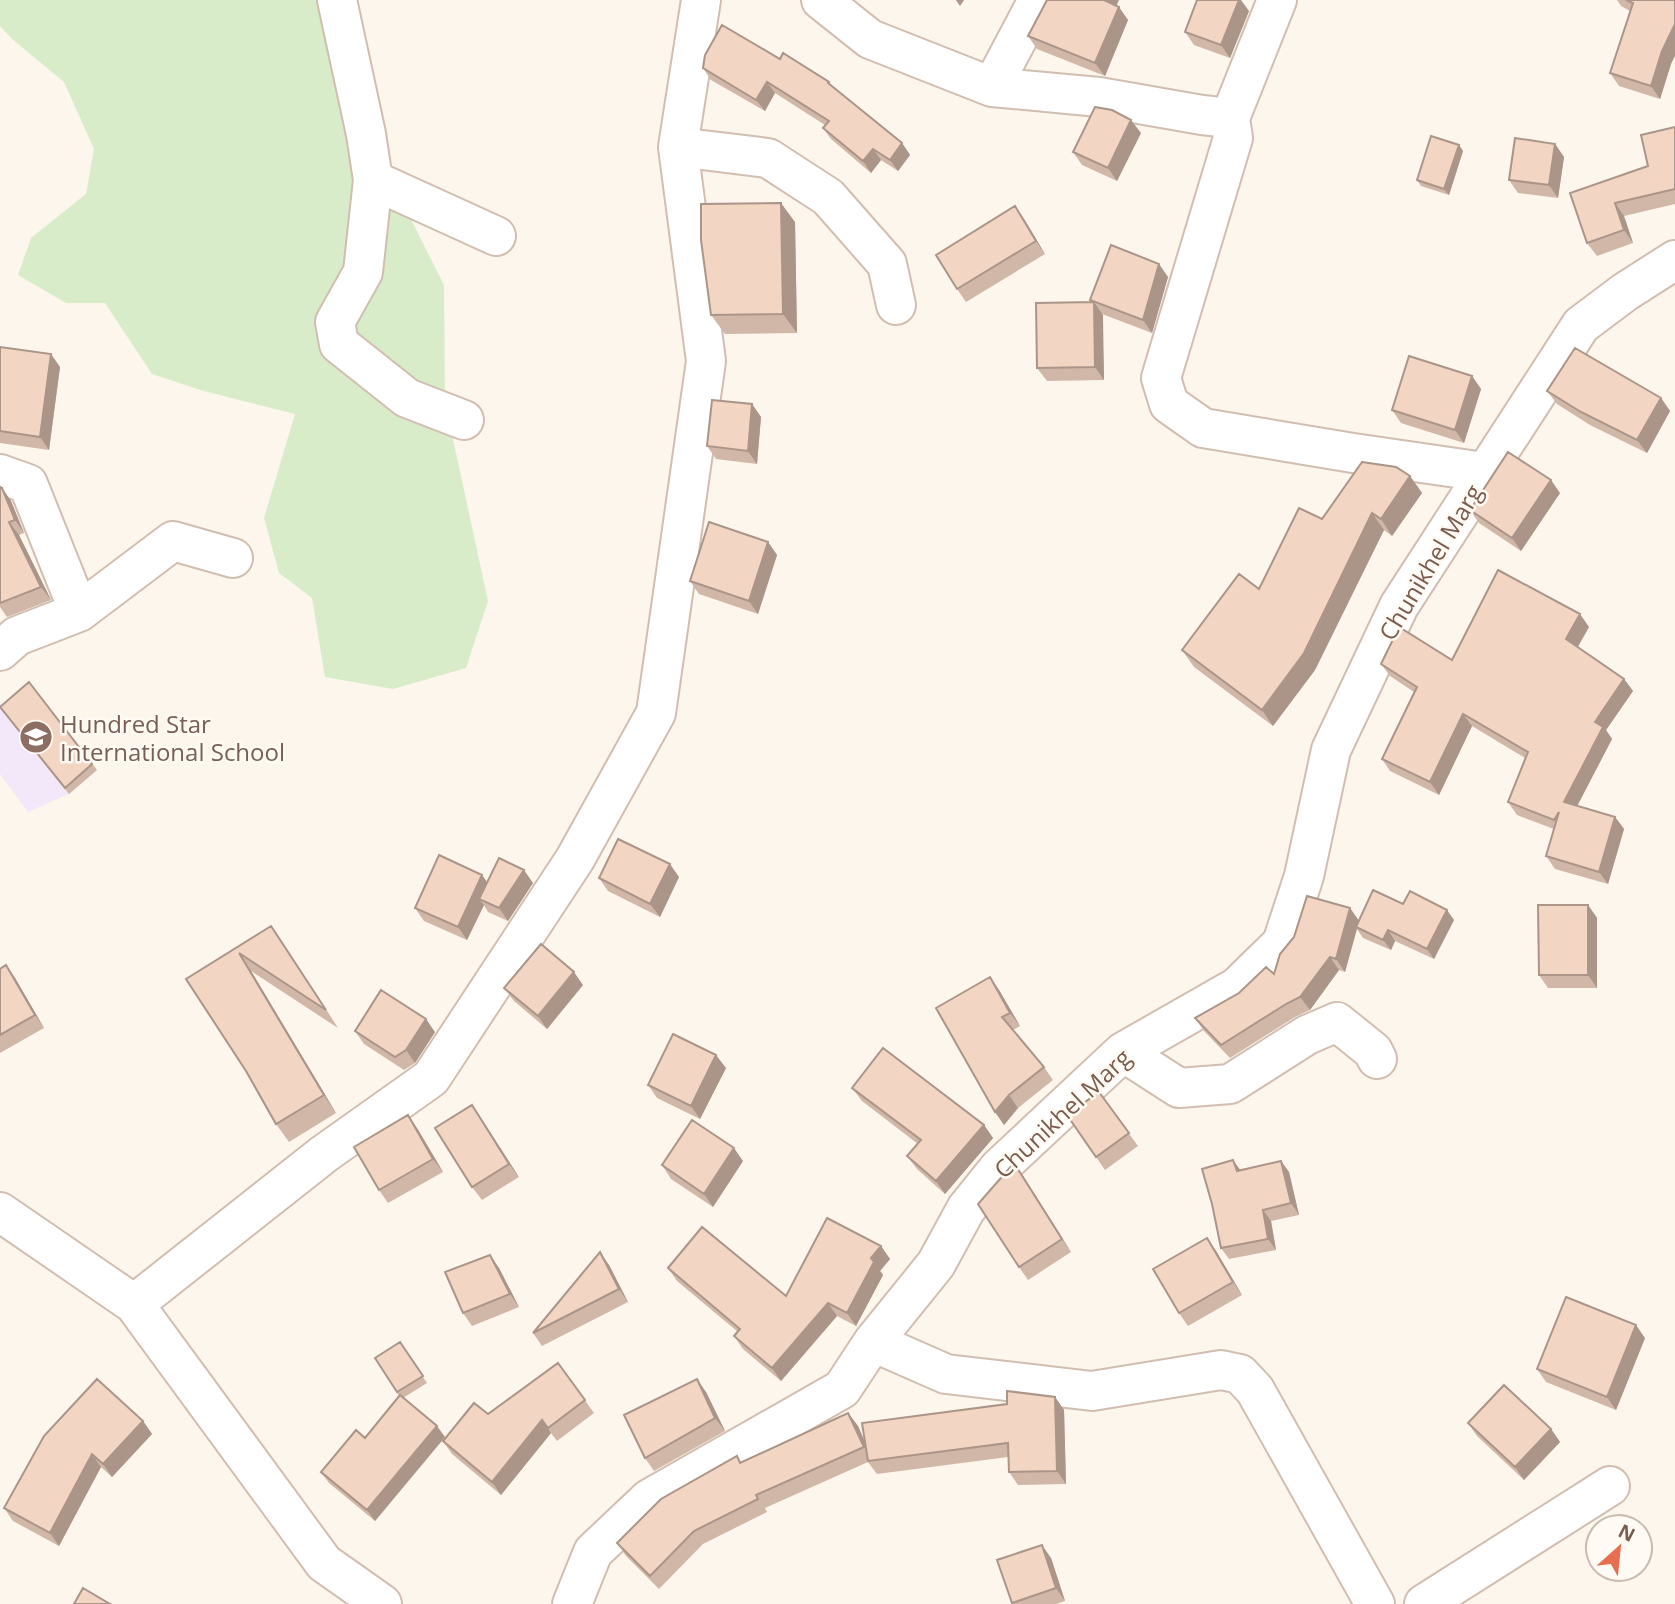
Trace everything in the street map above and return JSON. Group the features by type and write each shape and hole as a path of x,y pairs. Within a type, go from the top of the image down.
{"street":[{"path":"337,0 366,134 373,180 363,272 335,322 339,344 407,398 464,420"},
{"path":"134,1304 324,1154 431,1079 575,859 656,713 706,361 678,147 701,0"},
{"path":"821,0 870,39 992,87 1099,97 1202,116 1230,118"},
{"path":"992,87 1038,0"},
{"path":"1276,0 1230,118 1233,138 1161,378 1168,404 1203,428 1484,472"},
{"path":"678,147 768,158 828,197 887,264 896,305"},
{"path":"373,180 496,236"},
{"name":"Chunikhel Marg","path":"572,1604 593,1552 649,1499 842,1389 873,1342 936,1264 966,1209 999,1168 1124,1052 1237,987 1282,943 1304,876 1331,750 1399,606 1581,326 1625,292 1675,260"},
{"path":"0,474 27,484 79,612"},
{"path":"0,652 18,636 79,612 173,541 233,558"},
{"path":"1124,1052 1179,1088 1230,1084 1307,1035 1337,1022 1373,1051 1377,1059"},
{"path":"0,1212 134,1304 324,1563 382,1604"},
{"path":"873,1342 946,1374 1092,1391 1221,1370 1240,1374 1255,1390 1375,1604"},
{"path":"1424,1604 1610,1486"}],"shaded area":[{"name":"Hundred Star International School","path":"34,689 97,770 69,794 28,812 0,774 0,704"}],"green space":[{"path":"0,0 341,0 371,140 444,285 445,402 488,601 466,668 393,689 325,677 312,598 279,573 264,518 295,414 200,390 152,374 105,303 66,303 18,275 31,238 86,194 94,149 64,82 0,26"}],"building":[{"path":"1047,0 1104,0 1119,7 1095,63 1028,36"},
{"path":"1197,0 1239,0 1221,45 1185,32"},
{"path":"1626,0 1675,0 1675,24 1662,51 1651,86 1610,73 1633,3"},
{"path":"722,25 780,59 783,53 829,82 902,143 890,160 873,149 863,161 823,128 829,121 767,82 756,100 703,68 705,55"},
{"path":"1095,107 1112,110 1131,120 1108,168 1073,152"},
{"path":"1675,127 1675,189 1615,203 1624,230 1587,243 1570,193 1648,166 1641,135"},
{"path":"1431,136 1459,145 1444,189 1417,180"},
{"path":"1515,138 1555,144 1549,185 1509,180"},
{"path":"781,203 783,314 711,315 701,240 701,204"},
{"path":"1015,206 1036,241 957,289 936,255"},
{"path":"1111,245 1159,264 1143,320 1090,300"},
{"path":"1094,302 1095,367 1037,368 1036,303"},
{"path":"0,347 51,354 40,437 0,431"},
{"path":"1575,348 1661,398 1637,440 1581,412 1547,391"},
{"path":"1409,356 1472,376 1455,430 1392,410"},
{"path":"712,400 752,404 748,451 707,446"},
{"path":"1508,452 1551,480 1512,538 1470,510"},
{"path":"1362,462 1396,467 1410,476 1381,519 1372,513 1304,653 1262,710 1182,650 1239,574 1259,589 1299,508 1322,519"},
{"path":"0,487 15,520 9,522 41,587 0,603"},
{"path":"709,522 768,542 749,601 690,581"},
{"path":"1498,570 1580,614 1566,639 1624,679 1595,722 1603,727 1564,802 1615,817 1599,872 1546,856 1559,812 1554,820 1508,802 1528,752 1463,714 1430,782 1382,759 1417,687 1381,664 1399,627 1452,660"},
{"path":"29,682 92,764 65,788 0,707"},
{"path":"618,839 670,864 650,904 599,878"},
{"path":"439,855 482,875 458,927 415,908"},
{"path":"499,858 524,870 499,908 479,899"},
{"path":"1373,890 1403,904 1410,891 1447,910 1427,949 1388,930 1383,940 1356,927"},
{"path":"1307,896 1350,908 1336,959 1330,957 1300,997 1221,1045 1195,1018 1239,993 1266,967 1274,974 1280,954 1294,937"},
{"path":"1538,905 1588,905 1588,975 1539,975"},
{"path":"271,926 326,1010 239,953 324,1095 276,1124 246,1071 186,979"},
{"path":"541,944 574,972 538,1016 504,988"},
{"path":"6,965 35,1015 0,1035 0,969"},
{"path":"990,977 1010,1013 1002,1017 1044,1067 1009,1095 995,1112 936,1008"},
{"path":"381,990 426,1019 406,1050 395,1057 355,1031"},
{"path":"673,1034 716,1055 691,1106 648,1085"},
{"path":"883,1048 984,1125 936,1181 907,1156 921,1140 852,1088"},
{"path":"1099,1092 1129,1133 1096,1157 1067,1115"},
{"path":"472,1105 509,1164 472,1187 435,1128"},
{"path":"408,1115 433,1159 379,1190 354,1147"},
{"path":"692,1120 734,1148 704,1194 662,1165"},
{"path":"1233,1160 1237,1171 1281,1161 1291,1203 1263,1210 1268,1239 1221,1248 1202,1169"},
{"path":"1014,1163 1062,1239 1019,1267 978,1204"},
{"path":"827,1218 881,1246 871,1258 874,1262 847,1313 828,1303 772,1368 734,1336 740,1329 668,1268 702,1227 786,1296"},
{"path":"1207,1238 1233,1282 1179,1313 1153,1269"},
{"path":"600,1252 619,1289 533,1333"},
{"path":"490,1255 510,1294 463,1313 445,1272"},
{"path":"1566,1297 1636,1325 1607,1397 1537,1369"},
{"path":"400,1342 423,1376 397,1392 375,1358"},
{"path":"558,1363 585,1400 548,1428 542,1420 492,1482 443,1441 474,1403 488,1414"},
{"path":"97,1379 143,1421 103,1464 92,1454 50,1533 4,1508 44,1436"},
{"path":"697,1379 715,1418 645,1458 624,1415"},
{"path":"1504,1385 1551,1429 1515,1467 1468,1423"},
{"path":"1007,1391 1055,1397 1057,1471 1009,1472 1008,1443 868,1461 862,1423 1007,1404"},
{"path":"400,1395 437,1426 367,1510 321,1472 356,1430 365,1438"},
{"path":"848,1413 864,1447 756,1495 758,1499 694,1531 650,1576 617,1543 661,1499 737,1456 740,1463"},
{"path":"1042,1545 1056,1588 1012,1603 997,1560"},
{"path":"83,1588 110,1604 74,1604"}],"place":[{"name":"Hundred Star International School","path":"36,737"}]}
